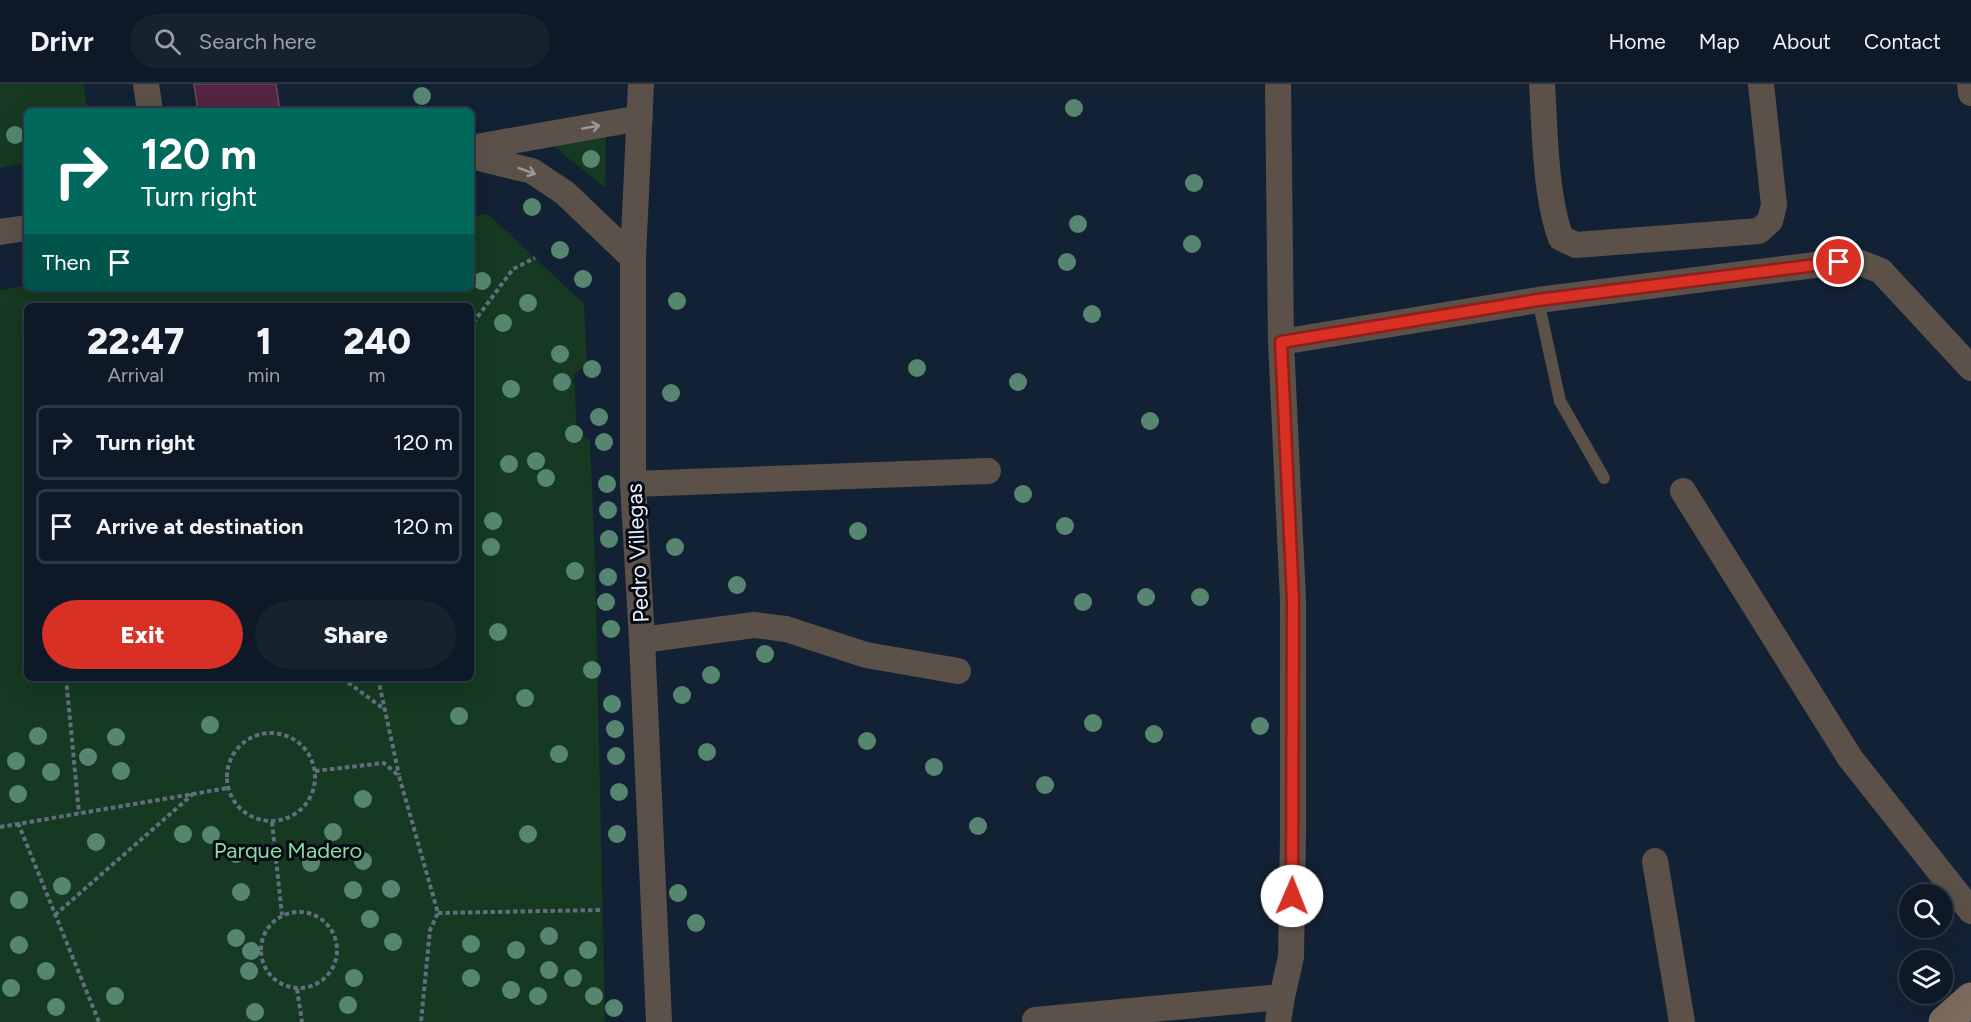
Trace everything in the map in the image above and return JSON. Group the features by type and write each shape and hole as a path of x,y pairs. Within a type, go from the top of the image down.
{"street":[{"path":"146,84 150,108"},
{"name":"Pedro Villegas","path":"641,84 633,258 633,484 658,1022"},
{"path":"1278,84 1281,342 1293,600 1291,957 1278,1022"},
{"path":"1542,84 1554,220 1561,238 1576,245 1759,231 1770,221 1774,205 1761,84"},
{"path":"1970,84 1971,93"},
{"path":"474,147 640,118"},
{"path":"474,157 532,171 565,194 633,258"},
{"path":"0,232 24,228"},
{"path":"1281,342 1538,300 1827,264 1861,263 1881,271 1971,368"},
{"path":"633,484 988,471"},
{"path":"1683,490 1850,758 1971,911"},
{"path":"642,640 754,625 786,629 866,655 958,672"},
{"path":"1655,861 1682,1022"},
{"path":"1035,1020 1282,997"},
{"path":"1945,1022 1971,999"}],"lane":[{"path":"1538,300 1560,401 1604,478"}],"path":[{"path":"474,322 513,269 535,258"},
{"path":"66,681 79,813"},
{"path":"346,681 384,709"},
{"path":"379,681 399,776 438,913 429,930 421,1022"},
{"path":"263,734 277,734 291,738 302,746 310,757 315,771 315,786 310,800 294,815 272,822 258,820 244,813 234,801 228,788 227,773 231,759 250,739 263,734"},
{"path":"315,771 384,763 399,776"},
{"path":"0,827 228,788"},
{"path":"55,915 194,794"},
{"path":"272,822 282,915"},
{"path":"18,823 99,1022"},
{"path":"438,913 601,910"},
{"path":"301,912 319,917 329,926 338,949 336,962 321,982 297,989 285,986 274,979 266,969 261,958 261,945 272,923 282,915 301,912"},
{"path":"297,989 302,1022"}],"green space":[{"path":"0,84 83,84 87,108 24,108 24,164 0,168"},
{"path":"606,137 605,188 552,145"},
{"name":"Parque Madero","path":"488,214 584,304 587,365 574,374 577,432 590,440 595,560 605,1022 0,1022 0,290 24,286 24,291 474,291 474,216"}],"building":[{"path":"194,84 276,84 280,108 198,108"}],"route":[{"path":"1292,896 1293,600 1281,342 1538,300 1839,262"}]}
